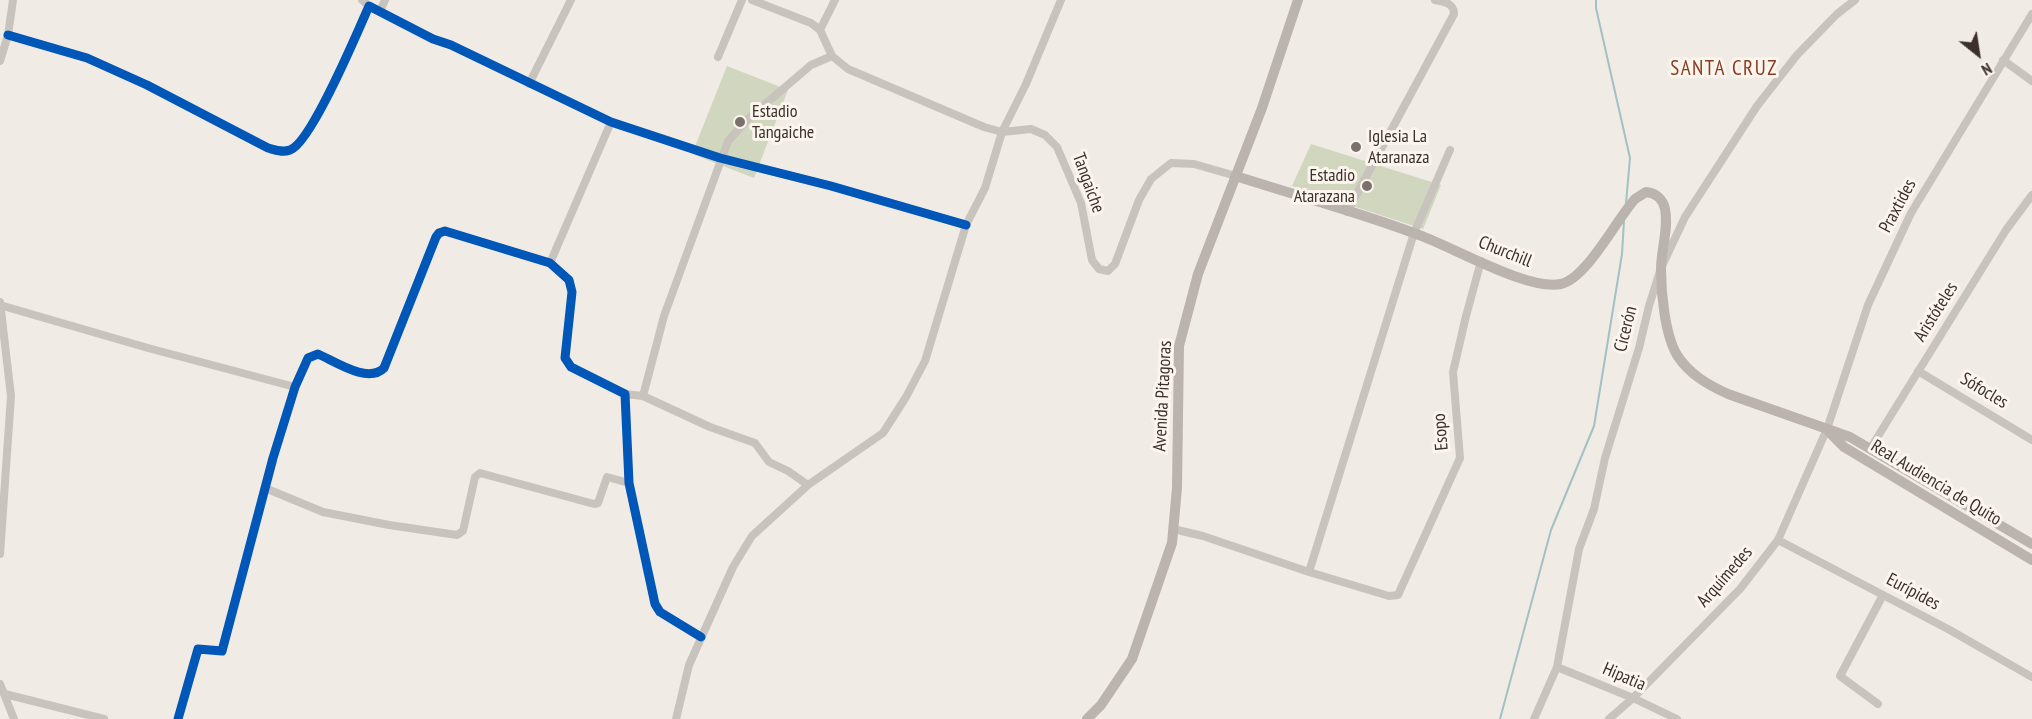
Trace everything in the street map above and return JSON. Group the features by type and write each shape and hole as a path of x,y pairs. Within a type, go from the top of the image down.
{"main road":[{"name":"Avenida Pitagoras","path":"1087,719 1101,705 1132,659 1172,543 1177,488 1179,346 1198,274 1236,176 1298,0"},
{"name":"Churchill","path":"1236,176 1414,233 1519,277 1538,283 1551,284 1569,280 1582,271 1640,194 1646,192 1656,194 1665,210 1665,237 1661,268"},
{"name":"Real Audiencia de Quito","path":"1661,268 1668,330 1678,356 1692,373 1711,387 1728,394 1850,437 2032,544"},
{"name":"Real Audiencia de Quito","path":"1827,429 1844,447 2032,561"}],"street":[{"path":"0,61 8,34 13,0"},
{"path":"380,11 385,0"},
{"path":"529,84 571,0"},
{"path":"718,57 742,0"},
{"path":"643,396 664,316 728,141 750,117 812,65 832,56 820,30 811,22 752,0"},
{"path":"820,30 836,0"},
{"path":"676,719 689,665 700,637 733,567 752,536 808,485 883,433 906,397 925,361 966,225 985,188 1002,132 1026,84 1061,0"},
{"path":"1347,212 1454,14 1454,8 1451,5 1435,0"},
{"name":"Cicerón","path":"1534,719 1557,667 1580,549 1594,509 1605,458 1661,268 1685,217 1757,106 1797,55 1837,14 1855,0"},
{"path":"8,34 87,58 282,152 291,150 299,144 311,126 348,54 365,3 433,39 451,45 611,122 720,159 831,186 966,225"},
{"name":"Praxtides","path":"1827,429 1868,305 1911,213 2032,14"},
{"name":"Tangaiche","path":"832,56 848,69 984,127 1002,132 1031,129 1045,135 1057,147 1081,203 1092,260 1099,269 1108,271 1115,264 1139,200 1151,178 1171,163 1194,164 1236,176"},
{"path":"2003,60 2032,81"},
{"path":"550,263 611,122"},
{"path":"1173,529 1203,536 1309,572 1414,233 1450,150"},
{"name":"Aristóteles","path":"1870,448 2006,230 2032,195"},
{"path":"178,719 198,649 222,651 265,488 295,387 308,358 315,354 365,375 375,374 384,368 436,237 442,231 550,263 569,280 571,287 564,353 568,364 625,394 643,396 710,427 755,443 769,462 788,471 808,485"},
{"name":"Esopo","path":"1309,572 1389,596 1395,596 1401,592 1460,458 1453,372 1481,261"},
{"path":"0,554 10,396 0,303 148,348 295,387"},
{"name":"Sófocles","path":"1918,371 2032,440"},
{"path":"625,394 629,483 655,604 660,612 700,637"},
{"name":"Arquímedes","path":"1610,719 1740,589 1778,540 1827,429"},
{"path":"265,488 323,512 458,535 463,531 475,477 480,473 592,504 598,503 607,477 629,483"},
{"name":"Eurípides","path":"1778,540 2032,677"},
{"path":"1878,704 1840,676 1883,595"},
{"name":"Hipatia","path":"1557,667 1677,719"},
{"path":"0,684 14,719"},
{"path":"4,694 104,719"}],"green space":[{"path":"727,66 788,90 754,178 692,154"},
{"path":"1311,144 1441,185 1423,229 1292,186"}],"waterway":[{"path":"1596,0 1630,158 1626,203"},
{"path":"1500,719 1551,530 1594,426 1622,254 1624,221"}],"cycle path":[{"path":"8,35 87,58 147,85 268,148 284,151 290,150 299,143 310,128 345,61 369,6 433,39 451,45 611,122 720,158 831,186 966,225"},
{"path":"178,719 198,649 222,651 273,458 295,387 308,358 318,354 361,373 369,374 384,368 436,237 445,231 550,263 569,280 572,292 565,358 571,367 625,394 629,483 655,604 660,612 701,637"}],"place":[{"name":"Estadio Tangaiche","path":"740,122"},
{"name":"Iglesia La Ataranaza","path":"1356,147"},
{"name":"Estadio Atarazana","path":"1367,186"}],"district":[{"name":"SANTA CRUZ","path":"1724,69"}]}
